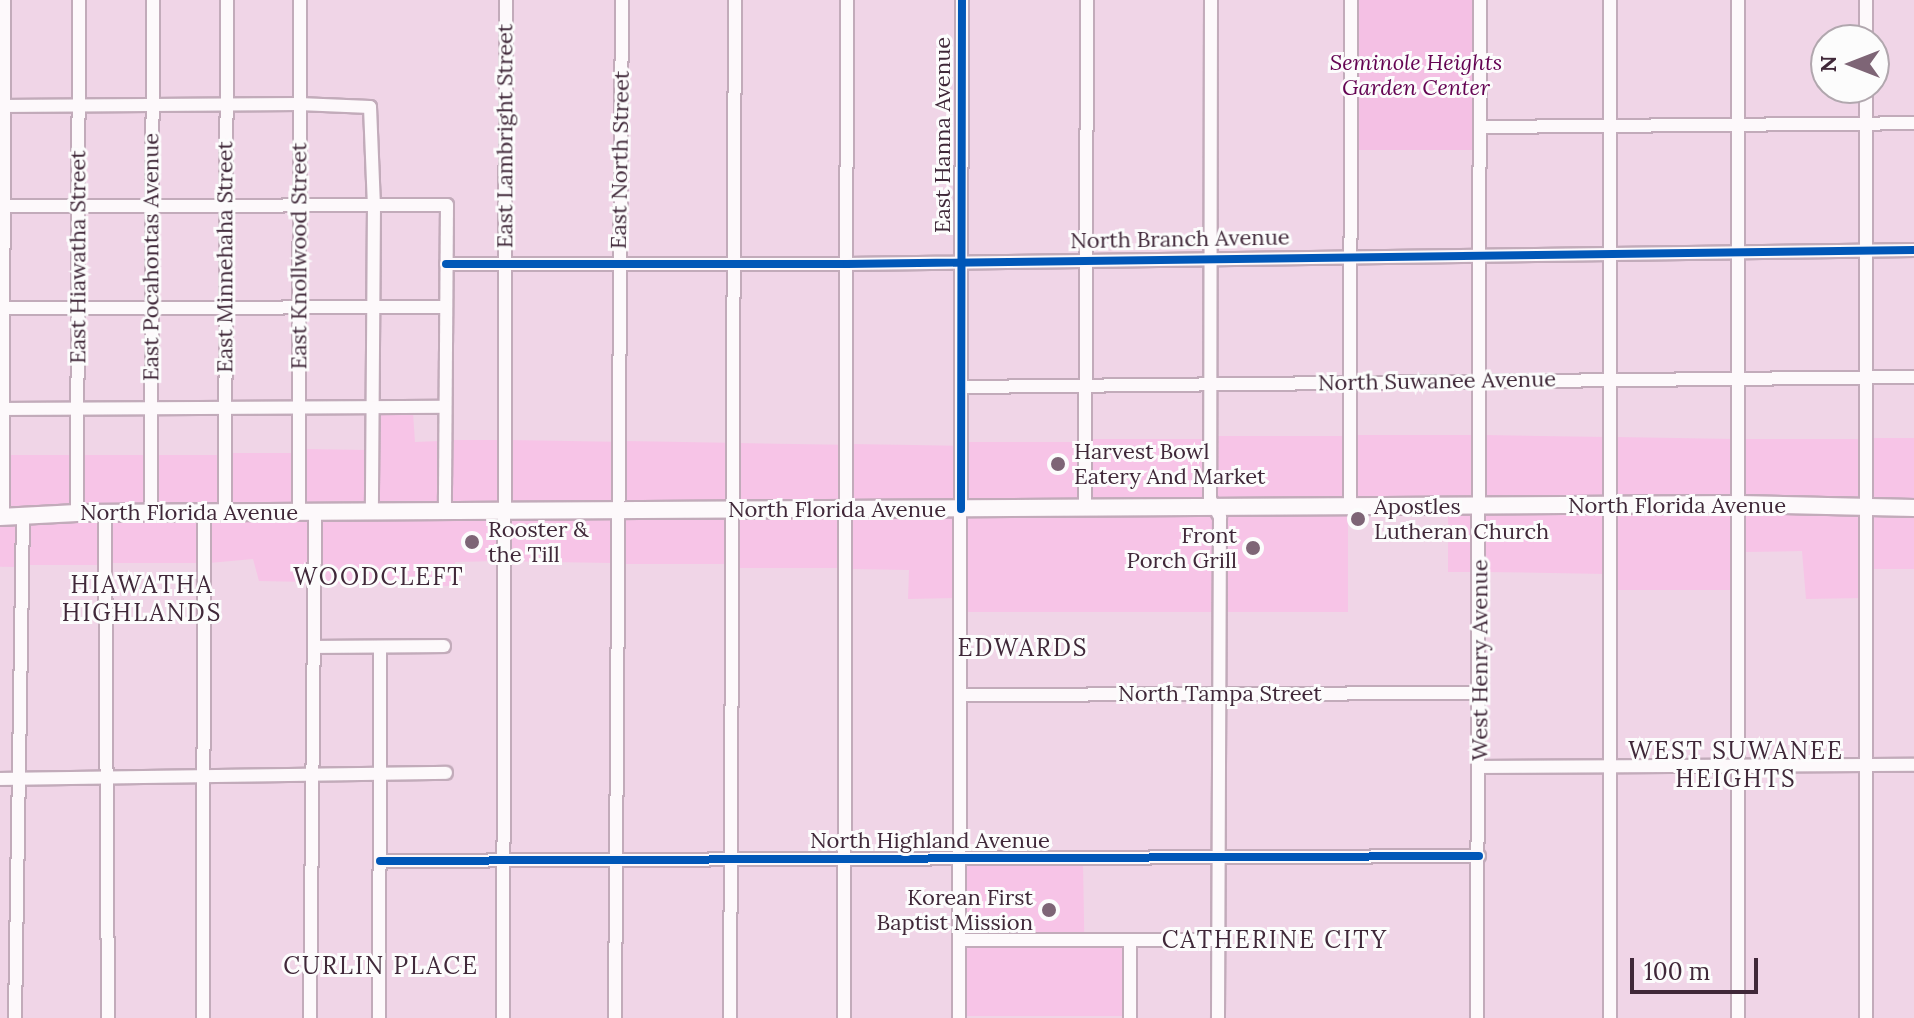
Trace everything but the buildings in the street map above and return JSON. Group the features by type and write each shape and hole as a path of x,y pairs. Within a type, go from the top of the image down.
{"main road":[{"name":"North Florida Avenue","path":"2,517 77,513 1740,504 1914,508"}],"street":[{"path":"2,517 4,0"},
{"name":"East Hiawatha Street","path":"77,513 79,0"},
{"name":"East Pocahontas Avenue","path":"151,514 153,0"},
{"name":"East Minnehaha Street","path":"225,513 227,0"},
{"name":"East Knollwood Street","path":"300,0 299,408 314,647 310,1018"},
{"name":"East Lambright Street","path":"503,1018 506,0"},
{"name":"East North Street","path":"615,1018 622,0"},
{"path":"730,1018 735,0"},
{"path":"844,1018 847,0"},
{"name":"East Hanna Avenue","path":"959,1018 962,0"},
{"path":"1085,509 1087,0"},
{"path":"1211,0 1210,499 1220,517 1218,1018"},
{"path":"1350,507 1351,0"},
{"name":"West Henry Avenue","path":"1477,1018 1481,693 1480,0"},
{"path":"1610,0 1610,1018"},
{"path":"1738,0 1738,1018"},
{"path":"1866,0 1866,24"},
{"path":"2,106 299,104 370,107 374,205 372,513"},
{"path":"1866,104 1866,1018"},
{"path":"1480,127 1914,123"},
{"path":"2,206 447,205 445,512"},
{"name":"North Branch Avenue","path":"446,264 847,264 1480,253 1914,250"},
{"path":"1,308 446,307"},
{"name":"North Suwanee Avenue","path":"961,387 1914,377"},
{"path":"1,409 445,407"},
{"path":"105,513 108,1018"},
{"path":"203,1018 204,513"},
{"path":"15,1018 23,516"},
{"path":"314,647 444,646"},
{"path":"379,1018 380,648"},
{"name":"North Tampa Street","path":"960,695 1481,693"},
{"path":"1480,767 1914,765"},
{"path":"0,779 446,773"},
{"name":"North Highland Avenue","path":"380,861 1479,856"},
{"path":"959,940 1218,940"},
{"path":"1130,940 1130,1018"}],"shaded area":[{"path":"378,412 413,412 415,442 440,441 440,508 377,508"},
{"path":"1355,435 1476,435 1476,501 1355,501"},
{"path":"1485,435 1606,437 1605,503 1484,501"},
{"path":"1215,436 1345,436 1345,502 1215,502"},
{"path":"1616,437 1735,439 1734,503 1615,501"},
{"path":"1873,438 1914,438 1914,504 1873,504"},
{"path":"1090,439 1205,439 1205,503 1090,503"},
{"path":"1745,439 1863,439 1863,500 1745,500"},
{"path":"450,440 499,440 499,508 450,508"},
{"path":"509,440 613,442 612,509 508,507"},
{"path":"623,441 727,443 726,509 622,507"},
{"path":"966,442 1080,442 1080,504 966,504"},
{"path":"737,443 841,445 840,508 736,506"},
{"path":"851,444 957,446 956,507 850,505"},
{"path":"304,449 368,450 367,508 303,507"},
{"path":"230,453 294,453 294,507 230,507"},
{"path":"8,455 72,455 72,512 8,512"},
{"path":"82,455 146,455 146,509 82,509"},
{"path":"155,455 220,455 220,509 155,509"},
{"path":"1486,507 1607,509 1606,574 1485,572"},
{"path":"1616,509 1735,509 1735,590 1616,590"},
{"path":"1745,509 1863,513 1863,598 1806,599 1802,551 1745,552"},
{"path":"1448,510 1476,510 1476,572 1448,572"},
{"path":"1225,511 1348,511 1348,612 1225,612"},
{"path":"966,512 1215,512 1215,612 966,612"},
{"path":"508,513 613,515 612,563 507,561"},
{"path":"1873,513 1914,513 1914,569 1873,569"},
{"path":"737,514 841,514 841,568 737,568"},
{"path":"851,514 956,514 955,598 908,599 909,570 851,569"},
{"path":"623,515 727,515 727,564 623,564"},
{"path":"310,516 309,582 259,581 253,559 209,563 209,517"},
{"path":"320,516 499,516 499,561 455,562 454,586 319,583"},
{"path":"28,517 100,517 100,565 28,565"},
{"path":"110,517 199,517 199,563 110,563"},
{"path":"0,520 18,520 17,567 0,567"},
{"path":"1083,862 1084,936 965,938 964,864"},
{"path":"964,944 1126,944 1126,1016 964,1016"}],"green space":[{"name":"Seminole Heights Garden Center","path":"1356,0 1477,0 1477,150 1356,150"}],"cycle path":[{"path":"961,509 962,0"},
{"path":"446,264 847,264 1914,250"},
{"path":"380,861 1479,856"}],"place":[{"name":"Harvest Bowl Eatery And Market","path":"1058,464"},
{"name":"Apostles Lutheran Church","path":"1358,519"},
{"name":"Rooster & the Till","path":"472,542"},
{"name":"Front Porch Grill","path":"1253,548"},
{"name":"Korean First Baptist Mission","path":"1049,910"}],"district":[{"name":"WOODCLEFT","path":"379,577"},
{"name":"HIAWATHA HIGHLANDS","path":"142,599"},
{"name":"EDWARDS","path":"1023,648"},
{"name":"WEST SUWANEE HEIGHTS","path":"1736,765"},
{"name":"CATHERINE CITY","path":"1275,940"},
{"name":"CURLIN PLACE","path":"381,966"}]}
